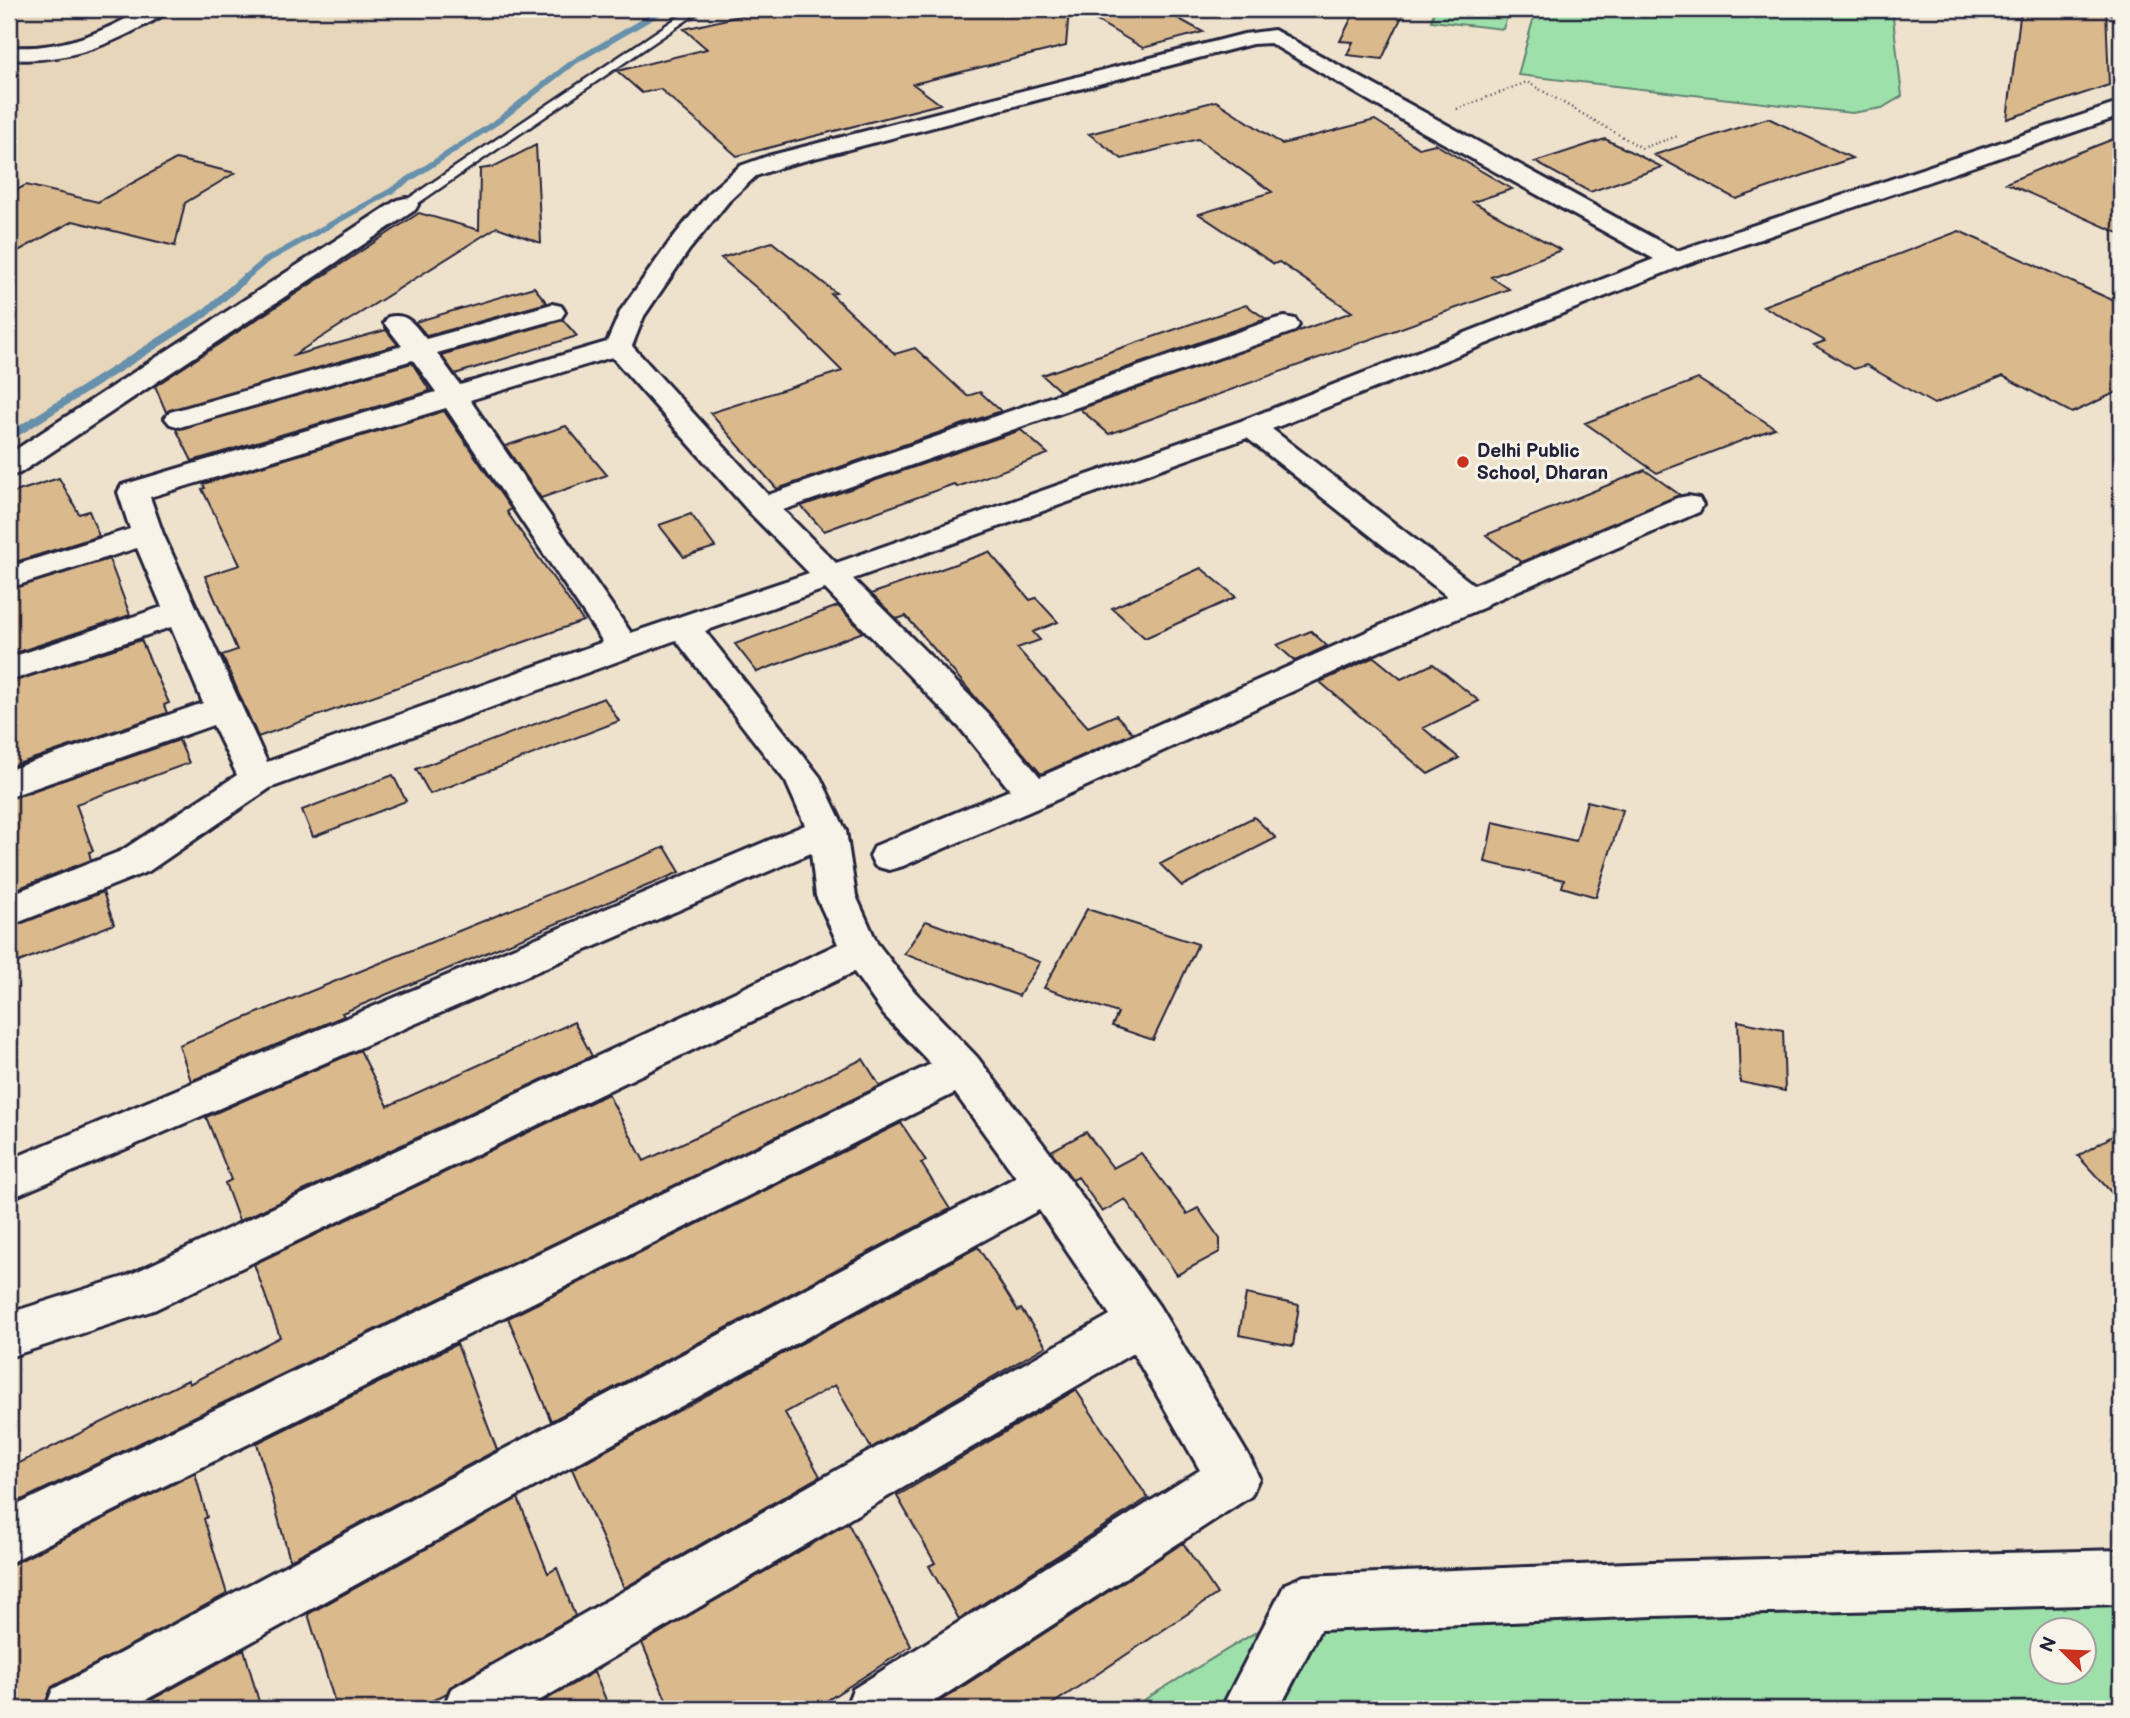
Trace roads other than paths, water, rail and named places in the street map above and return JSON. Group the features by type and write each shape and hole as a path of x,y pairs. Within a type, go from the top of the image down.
{"street":[{"path":"9,53 62,52 93,43 158,9"},
{"path":"618,347 631,316 680,245 733,182 748,170 789,157 1251,38 1278,27 1424,122 1675,260"},
{"path":"9,911 135,861 257,779 623,646 831,576 1251,427 1675,260 2121,109"},
{"path":"9,467 406,205"},
{"path":"180,418 552,313"},
{"path":"398,323 454,397 623,646"},
{"path":"762,507 1285,325"},
{"path":"257,779 223,709 147,534 133,492 618,347"},
{"path":"618,347 762,507 974,721 1034,794"},
{"path":"1251,427 1473,600"},
{"path":"889,856 1034,794 1379,638 1473,600 1688,505"},
{"path":"9,578 147,534"},
{"path":"9,670 182,611"},
{"path":"683,626 802,777 827,831 836,896 861,951 899,1003 962,1069 1046,1183 1142,1322 1233,1478 873,1709"},
{"path":"9,784 223,709"},
{"path":"9,1180 827,831"},
{"path":"9,1335 136,1296 861,951"},
{"path":"9,1537 962,1069"},
{"path":"73,1709 1046,1183"},
{"path":"471,1709 1142,1322"},
{"path":"1249,1709 1304,1603 1653,1589 2121,1577"}],"lane":[{"path":"406,205 697,9"}],"waterway":[{"path":"243,280 265,261 391,191 498,121 572,63 665,9"},
{"path":"9,437 205,313 245,278"}],"place":[{"name":"Delhi Public School, Dharan","path":"1463,462"}]}
